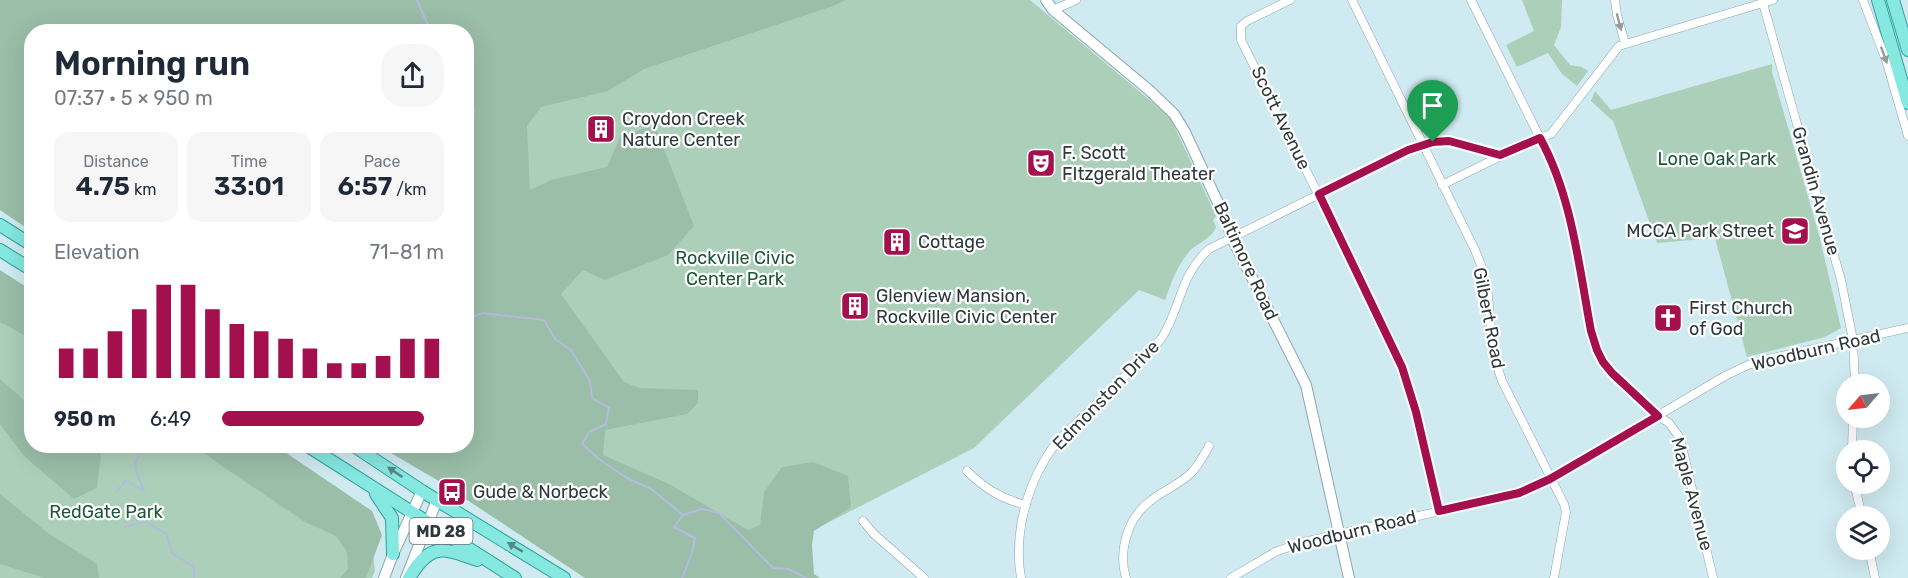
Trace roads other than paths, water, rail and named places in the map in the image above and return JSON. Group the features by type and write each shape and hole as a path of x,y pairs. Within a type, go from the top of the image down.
{"main road":[{"path":"1878,0 1908,103"},
{"path":"1893,0 1908,50"},
{"path":"0,225 24,240"},
{"path":"0,250 24,265"},
{"name":"MD 28","path":"319,453 515,578"},
{"name":"MD 28","path":"365,453 564,578"},
{"path":"368,484 392,518 393,555"},
{"path":"407,578 427,554 439,550 451,550 501,569"}],"street":[{"name":"Baltimore Road","path":"1046,0 1053,10 1149,90 1174,114 1189,142 1226,220 1232,238 1306,385 1349,578"},
{"path":"1053,10 1076,0"},
{"name":"Scott Avenue","path":"1290,0 1241,26 1241,39 1402,367 1416,412 1439,511"},
{"name":"Gilbert Road","path":"1352,0 1483,270 1488,295 1493,353 1502,381 1566,512 1554,578"},
{"name":"Maple Avenue","path":"1471,0 1546,150 1568,210 1591,331 1597,350 1612,373 1658,416 1669,423 1680,438 1713,578"},
{"path":"1615,0 1625,43"},
{"path":"1442,185 1500,155 1551,134 1619,46 1762,1 1773,0"},
{"path":"1863,0 1886,60 1908,136"},
{"name":"Grandin Avenue","path":"1762,1 1841,280 1853,340 1855,374"},
{"name":"Edmonston Drive","path":"1021,578 1019,548 1022,521 1039,470 1057,442 1161,339 1169,327 1182,290 1196,261 1209,249 1408,150 1423,145 1449,141 1500,155"},
{"name":"Woodburn Road","path":"1231,578 1275,552 1300,543 1519,493 1550,479 1725,376 1748,365 1908,328"},
{"path":"1126,578 1123,561 1124,542 1130,526 1142,508 1191,474 1209,446"},
{"path":"967,471 993,493 1026,505"},
{"path":"384,578 422,491"},
{"path":"407,578 437,500"},
{"path":"863,521 874,534 924,578"},
{"path":"1871,560 1875,578"}],"waterway":[{"path":"417,0 428,24"},
{"path":"474,316 482,313 544,320 555,339 571,350 590,381 592,398 609,408 606,424 589,432 582,444 625,477 651,489 683,515 702,509 719,513 773,568 788,569 806,578"},
{"path":"117,491 126,481 144,491 135,468 141,453"},
{"path":"682,578 695,538 674,527 683,515"},
{"path":"125,527 148,523 167,535 172,553 194,567 194,578"}],"place":[{"name":"Croydon Creek Nature Center","path":"601,129"},
{"name":"F. Scott FItzgerald Theater","path":"1041,163"},
{"name":"MCCA Park Street","path":"1795,231"},
{"name":"Cottage","path":"897,242"},
{"name":"Glenview Mansion, Rockville Civic Center","path":"855,306"},
{"name":"First Church of God","path":"1668,318"},
{"name":"Gude & Norbeck","path":"452,492"}],"park label":[{"name":"Lone Oak Park","path":"1717,159"},
{"name":"Rockville Civic Center Park","path":"735,268"},
{"name":"RedGate Park","path":"106,512"}]}
